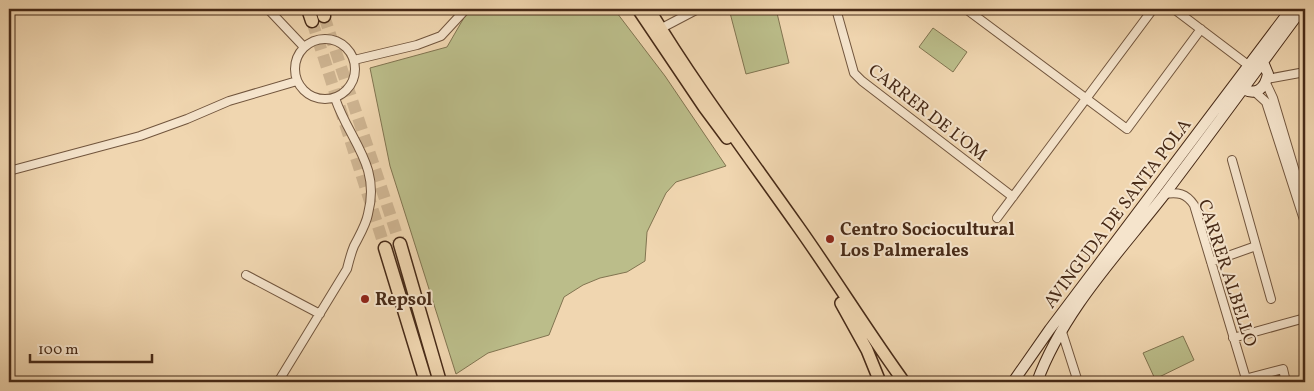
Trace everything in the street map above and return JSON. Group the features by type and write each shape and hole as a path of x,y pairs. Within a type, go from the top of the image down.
{"highway":[{"path":"400,244 440,382"},
{"path":"385,248 426,382"}],"main road":[{"path":"638,9 657,31 799,227 841,296 904,382"},
{"path":"649,9 657,31"},
{"name":"AVINGUDA DE SANTA POLA","path":"1013,382 1050,329 1291,9"},
{"name":"AVINGUDA DE SANTA POLA","path":"1037,382 1044,363 1077,306 1164,194 1302,9"},
{"path":"1243,89 1248,92 1255,92 1260,90 1266,81 1267,69 1263,62 1257,60 1248,65"},
{"name":"AVINGUDA DE SANTA POLA","path":"1243,89 1241,81 1248,65"},
{"path":"841,296 880,382"}],"street":[{"path":"268,9 304,47"},
{"path":"354,60 441,36 466,9"},
{"path":"657,31 698,9"},
{"name":"CARRER DE L'OM","path":"836,9 854,73 1013,197"},
{"path":"966,9 1127,129 1201,28"},
{"path":"998,218 1153,9"},
{"path":"1174,9 1248,65"},
{"path":"323,38 333,39 346,47 354,60 354,78 350,87 335,98 317,98 309,95 297,81 295,63 298,54 313,41 323,38"},
{"path":"1305,72 1266,81 1304,209 1305,223"},
{"path":"9,171 140,136 229,101 297,81"},
{"path":"1255,92 1266,102 1304,209"},
{"path":"278,382 347,268 368,215 372,188 368,168 356,141 340,113 335,98"},
{"path":"1232,160 1271,299"},
{"name":"CARRER ALBELLO","path":"1164,194 1181,194 1189,198 1194,205 1246,380"},
{"path":"1211,262 1256,246"},
{"path":"246,275 320,314"},
{"path":"1233,338 1305,318"},
{"path":"1062,332 1078,382"},
{"path":"1233,382 1246,380 1282,368 1286,382"}],"green space":[{"path":"469,9 614,9 665,76 726,166 676,182 666,193 647,232 645,261 627,272 600,278 583,285 564,297 549,335 488,353 456,374 390,166 370,68 447,47"},
{"path":"729,9 776,9 789,63 746,74"},
{"path":"933,28 967,52 953,72 919,47"},
{"path":"1183,336 1194,360 1155,379 1143,353"}],"tunnel":[{"path":"324,16 400,244"},
{"path":"312,21 385,248"}],"place":[{"name":"Centro Sociocultural Los Palmerales","path":"830,239"},
{"name":"Repsol","path":"365,299"}]}
